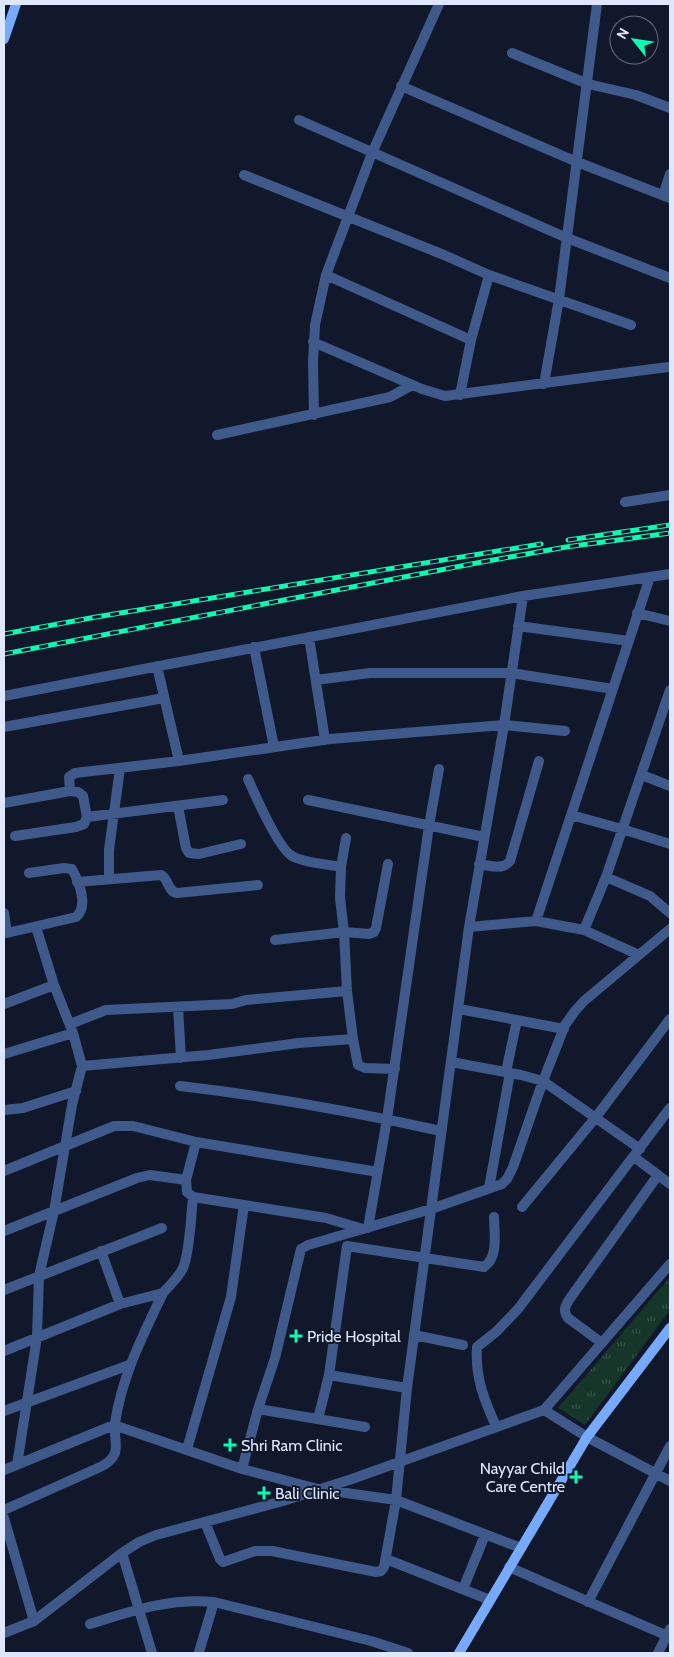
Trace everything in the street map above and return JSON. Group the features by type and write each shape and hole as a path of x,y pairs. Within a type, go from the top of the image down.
{"street":[{"path":"4,39 16,4"},
{"path":"314,415 314,342 317,314 326,275 372,153 439,4"},
{"path":"544,384 567,238 597,4"},
{"path":"512,53 588,84 636,95 670,108"},
{"path":"401,86 577,162 667,196 670,174"},
{"path":"299,120 567,238 670,278"},
{"path":"244,175 444,255 489,276 631,325"},
{"path":"326,275 470,340"},
{"path":"460,395 470,340 489,276"},
{"path":"314,342 440,396 460,395 668,367"},
{"path":"217,435 390,397 412,385"},
{"path":"625,502 670,495"},
{"path":"4,696 523,596 670,574"},
{"path":"536,921 650,577"},
{"path":"206,1522 220,1559 223,1562 255,1551 272,1551 376,1572 381,1571 386,1559 396,1500 407,1388 469,927 504,725 523,596"},
{"path":"637,613 670,621"},
{"path":"518,626 629,641"},
{"path":"309,637 325,740"},
{"path":"254,647 274,747"},
{"path":"156,666 179,761"},
{"path":"316,680 370,673 511,673 613,689"},
{"path":"584,930 606,877 670,690"},
{"path":"4,728 164,698"},
{"path":"70,791 68,780 74,774 325,740 504,725 565,731"},
{"path":"479,864 501,867 506,866 510,861 539,761"},
{"path":"109,879 109,850 120,768"},
{"path":"366,1228 378,1172 395,1069 429,826 439,768"},
{"path":"642,775 670,786"},
{"path":"248,779 266,818 288,854 300,859 341,867"},
{"path":"4,803 70,791 78,792 83,796 86,817 84,824 76,827 15,836"},
{"path":"86,817 223,800"},
{"path":"308,800 484,838"},
{"path":"178,806 186,848 190,853 199,854 240,844"},
{"path":"572,815 622,828 670,844"},
{"path":"346,838 341,867 340,898 347,991 358,1064 365,1068 395,1069"},
{"path":"275,940 344,932 368,934 374,932 388,864"},
{"path":"4,913 6,933 76,917 81,913 83,904 74,872 69,868 29,873"},
{"path":"77,882 161,875 165,878 170,889 178,893 258,885"},
{"path":"606,877 650,896 670,913"},
{"path":"469,927 536,921 584,930 639,955"},
{"path":"17,1465 36,1337 39,1276 54,1211 82,1066 72,1028 54,985 36,926"},
{"path":"242,1468 274,1358 301,1249 308,1245 430,1209 502,1184 510,1173 543,1081 564,1028 570,1018 584,1001 670,929"},
{"path":"4,1004 54,985"},
{"path":"4,1054 72,1028 106,1010 232,1004 246,1000 347,991"},
{"path":"178,1007 181,1058"},
{"path":"459,1009 564,1028"},
{"path":"490,1188 517,1020"},
{"path":"522,1207 668,1027"},
{"path":"82,1066 181,1058 299,1043 353,1039"},
{"path":"451,1062 508,1072 543,1081 596,1117 670,1184"},
{"path":"180,1086 235,1092 387,1119 441,1131"},
{"path":"4,1110 23,1108 76,1091"},
{"path":"496,1426 478,1382 477,1347 497,1331 518,1309 670,1108"},
{"path":"4,1171 114,1126 122,1125 196,1142 378,1172"},
{"path":"196,1142 186,1180 187,1192 193,1197 326,1218 366,1228"},
{"path":"4,1231 137,1178 150,1175 186,1180"},
{"path":"602,1344 568,1318 565,1309 571,1297 658,1175"},
{"path":"4,1510 107,1464 115,1454 114,1425 129,1365 163,1292 183,1268 188,1246 193,1197"},
{"path":"187,1449 231,1297 244,1205"},
{"path":"318,1419 329,1375 347,1246 481,1268 486,1266 493,1255 494,1217"},
{"path":"4,1290 162,1228"},
{"path":"101,1251 120,1304"},
{"path":"5,1632 34,1621 139,1542 283,1501 400,1462 544,1410 670,1264"},
{"path":"4,1351 120,1304 163,1292"},
{"path":"459,1653 587,1437 670,1328"},
{"path":"414,1335 463,1345"},
{"path":"4,1411 129,1365"},
{"path":"329,1375 407,1388"},
{"path":"258,1409 365,1427"},
{"path":"544,1410 587,1437 670,1481"},
{"path":"4,1470 114,1425 242,1468 318,1489 396,1500 521,1548"},
{"path":"588,1602 670,1446"},
{"path":"4,1518 34,1621"},
{"path":"463,1589 486,1535"},
{"path":"122,1553 152,1653"},
{"path":"386,1559 490,1600"},
{"path":"509,1567 588,1602 669,1634 658,1653"},
{"path":"199,1653 214,1602"},
{"path":"90,1624 139,1608 172,1603 214,1602 371,1641 408,1653"}],"green space":[{"path":"670,1277 670,1310 585,1425 558,1408"}],"railway":[{"path":"568,540 670,525"},
{"path":"4,654 482,562 566,547 670,533"},
{"path":"4,634 96,617 541,544"}],"place":[{"name":"Pride Hospital","path":"296,1336"},
{"name":"Shri Ram Clinic","path":"230,1445"},
{"name":"Nayyar Child Care Centre","path":"576,1477"},
{"name":"Bali Clinic","path":"264,1493"}]}
